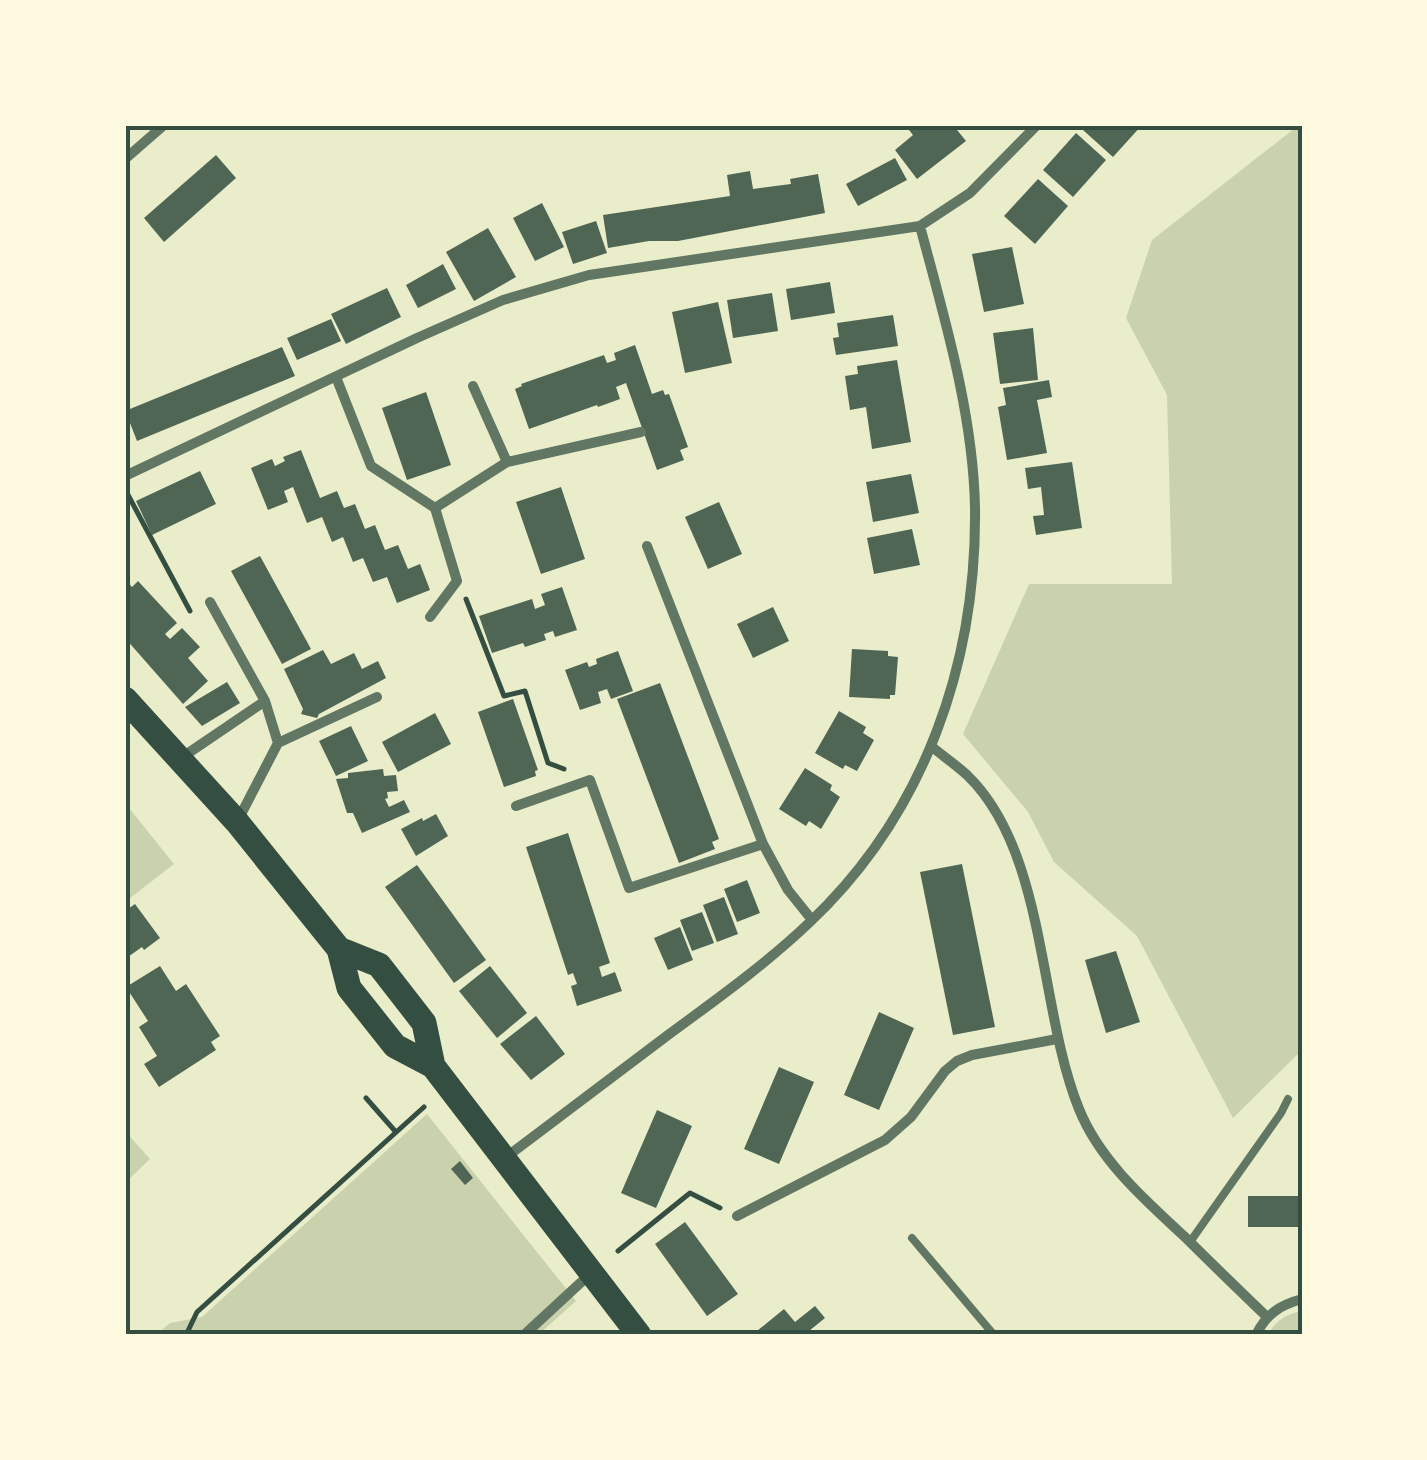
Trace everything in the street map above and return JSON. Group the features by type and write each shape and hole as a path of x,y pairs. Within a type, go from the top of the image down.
{"main road":[{"path":"125,699 237,822 339,948 349,988 395,1046 433,1066 638,1335"},
{"path":"339,948 378,965 424,1023 433,1066"}],"street":[{"path":"125,159 164,125"},
{"path":"125,476 503,300 589,275 920,226 970,193 1037,125"},
{"path":"505,1158 750,974 812,920 866,860 909,794 932,746 957,676 972,593 975,505 967,427 920,226"},
{"path":"336,377 370,466 435,508 457,581 430,617"},
{"path":"474,386 508,462"},
{"path":"435,508 508,462 641,432"},
{"path":"647,546 762,844 788,890 812,920"},
{"path":"210,602 264,701 278,743"},
{"path":"237,822 278,743 377,697"},
{"path":"180,758 264,701"},
{"path":"932,746 969,777 998,816 1020,862 1057,1039 1080,1112 1109,1160 1266,1316"},
{"path":"516,806 590,780 629,888 762,844"},
{"path":"736,1216 885,1140 957,1061 1057,1039"},
{"path":"524,1335 592,1272"},
{"path":"1256,1335 1266,1316 1283,1304 1302,1300"}],"lane":[{"path":"1190,1242 1288,1099"},
{"path":"912,1238 994,1335"}],"path":[{"path":"125,489 191,612 210,602"},
{"path":"475,616 504,696 526,691 548,763 590,780"},
{"path":"366,1098 394,1132"},
{"path":"186,1335 196,1312 424,1107"},
{"path":"618,1251 690,1193 736,1216"}],"green space":[{"path":"1299,125 1302,1050 1233,1118 1137,936 1054,862 1028,812 963,734 1029,584 1172,584 1167,395 1126,318 1152,240"},
{"path":"125,803 174,864 125,902"},
{"path":"427,1114 576,1301 538,1335 156,1335 170,1323 202,1317"},
{"path":"125,1131 150,1159 125,1183"},
{"path":"1302,1311 1302,1335 1268,1335 1282,1319"}],"building":[{"path":"905,125 920,125 923,129 928,125 953,125 966,141 917,179 895,150 913,135"},
{"path":"1087,125 1142,125 1113,157 1083,130"},
{"path":"1076,133 1106,160 1073,197 1043,170"},
{"path":"216,155 236,178 164,242 144,218"},
{"path":"895,158 907,180 858,206 846,184"},
{"path":"750,171 753,189 791,184 790,179 818,174 825,213 678,241 608,248 603,215 730,196 727,175"},
{"path":"1038,179 1068,206 1035,244 1004,216"},
{"path":"542,203 564,247 535,261 513,218"},
{"path":"596,221 607,253 573,264 562,232"},
{"path":"488,228 516,277 474,301 446,252"},
{"path":"1012,247 1024,304 984,312 972,254"},
{"path":"443,264 456,289 418,308 406,285"},
{"path":"830,282 835,313 791,320 786,289"},
{"path":"387,288 401,317 346,344 331,314"},
{"path":"772,293 778,331 733,338 727,300"},
{"path":"718,302 732,363 685,373 672,312"},
{"path":"893,315 898,346 836,355 833,338 839,337 837,323"},
{"path":"331,319 341,341 297,360 287,338"},
{"path":"1033,328 1038,380 1000,384 993,333"},
{"path":"635,345 652,394 663,390 665,395 669,394 688,447 680,450 684,460 657,470 626,383 616,387 620,399 529,429 515,389 521,384 604,355 607,363 616,360 614,353"},
{"path":"282,347 295,376 137,441 130,423 125,425 125,411"},
{"path":"897,360 911,442 872,449 866,407 850,410 845,376 858,374 857,366"},
{"path":"1049,380 1052,397 1037,400 1047,453 1007,460 998,407 1006,405 1003,388"},
{"path":"426,392 451,465 407,480 382,408"},
{"path":"301,450 320,498 337,491 344,508 355,504 365,529 375,525 385,550 398,545 408,569 420,564 430,590 397,603 387,577 373,582 363,558 353,562 343,537 332,542 322,517 307,523 293,487 284,491 288,502 268,510 251,468 272,459 275,466 285,461 283,457"},
{"path":"1072,462 1082,528 1036,535 1033,516 1044,515 1041,487 1028,489 1025,468"},
{"path":"200,471 216,504 152,535 136,501"},
{"path":"911,474 919,513 873,522 866,482"},
{"path":"561,487 585,559 541,574 516,502"},
{"path":"719,502 742,554 708,569 685,517"},
{"path":"912,529 920,565 874,574 867,538"},
{"path":"260,556 311,649 282,664 231,571"},
{"path":"125,579 132,587 138,581 177,623 165,634 170,639 182,628 200,647 188,658 208,681 183,704 125,638"},
{"path":"562,587 577,630 555,637 553,631 544,634 546,640 492,653 479,616 532,599 535,609 545,605 541,594"},
{"path":"773,607 789,641 753,658 737,624"},
{"path":"852,649 888,651 888,656 898,657 895,695 890,695 890,699 849,697"},
{"path":"323,650 331,664 354,653 362,669 378,661 386,678 317,718 301,714 303,709 284,669"},
{"path":"618,651 633,691 611,699 607,689 598,692 601,703 580,710 565,670 587,662 589,667 597,664 596,659"},
{"path":"227,682 240,703 202,726 185,707"},
{"path":"660,683 719,839 712,842 715,849 679,863 617,699"},
{"path":"513,699 538,770 536,776 504,787 478,712"},
{"path":"839,711 866,727 863,733 874,740 857,771 845,765 843,769 815,753"},
{"path":"435,713 451,744 398,772 382,742"},
{"path":"351,726 368,761 336,776 319,741"},
{"path":"805,768 832,785 830,790 840,797 821,829 809,821 806,826 779,809"},
{"path":"383,769 384,776 396,775 398,791 387,792 385,799 389,807 404,800 410,812 362,833 353,813 347,813 336,779 348,778 348,773"},
{"path":"436,814 448,836 416,856 401,829"},
{"path":"568,833 610,963 599,967 602,977 615,972 622,991 577,1006 571,986 577,984 573,973 568,975 526,847"},
{"path":"962,864 995,1027 953,1035 920,872"},
{"path":"417,865 486,960 454,983 385,887"},
{"path":"747,880 760,913 737,922 724,889"},
{"path":"724,897 738,934 717,942 703,905"},
{"path":"135,904 160,938 125,959 125,911"},
{"path":"702,912 714,943 692,951 680,920"},
{"path":"680,927 693,960 668,970 654,938"},
{"path":"1116,951 1140,1022 1106,1033 1085,960"},
{"path":"160,966 176,991 186,984 220,1036 211,1042 216,1050 159,1087 144,1064 157,1056 139,1027 148,1021 126,987"},
{"path":"490,966 527,1013 497,1038 459,991"},
{"path":"879,1012 914,1028 879,1110 844,1095"},
{"path":"536,1016 565,1054 531,1080 500,1044"},
{"path":"779,1067 814,1082 779,1164 744,1149"},
{"path":"657,1110 692,1126 656,1208 621,1193"},
{"path":"460,1161 473,1178 465,1185 451,1169"},
{"path":"1248,1196 1302,1196 1302,1227 1248,1227"},
{"path":"685,1222 738,1294 707,1316 655,1244"},
{"path":"815,1306 825,1318 804,1335 752,1335 784,1309 795,1322"}]}
